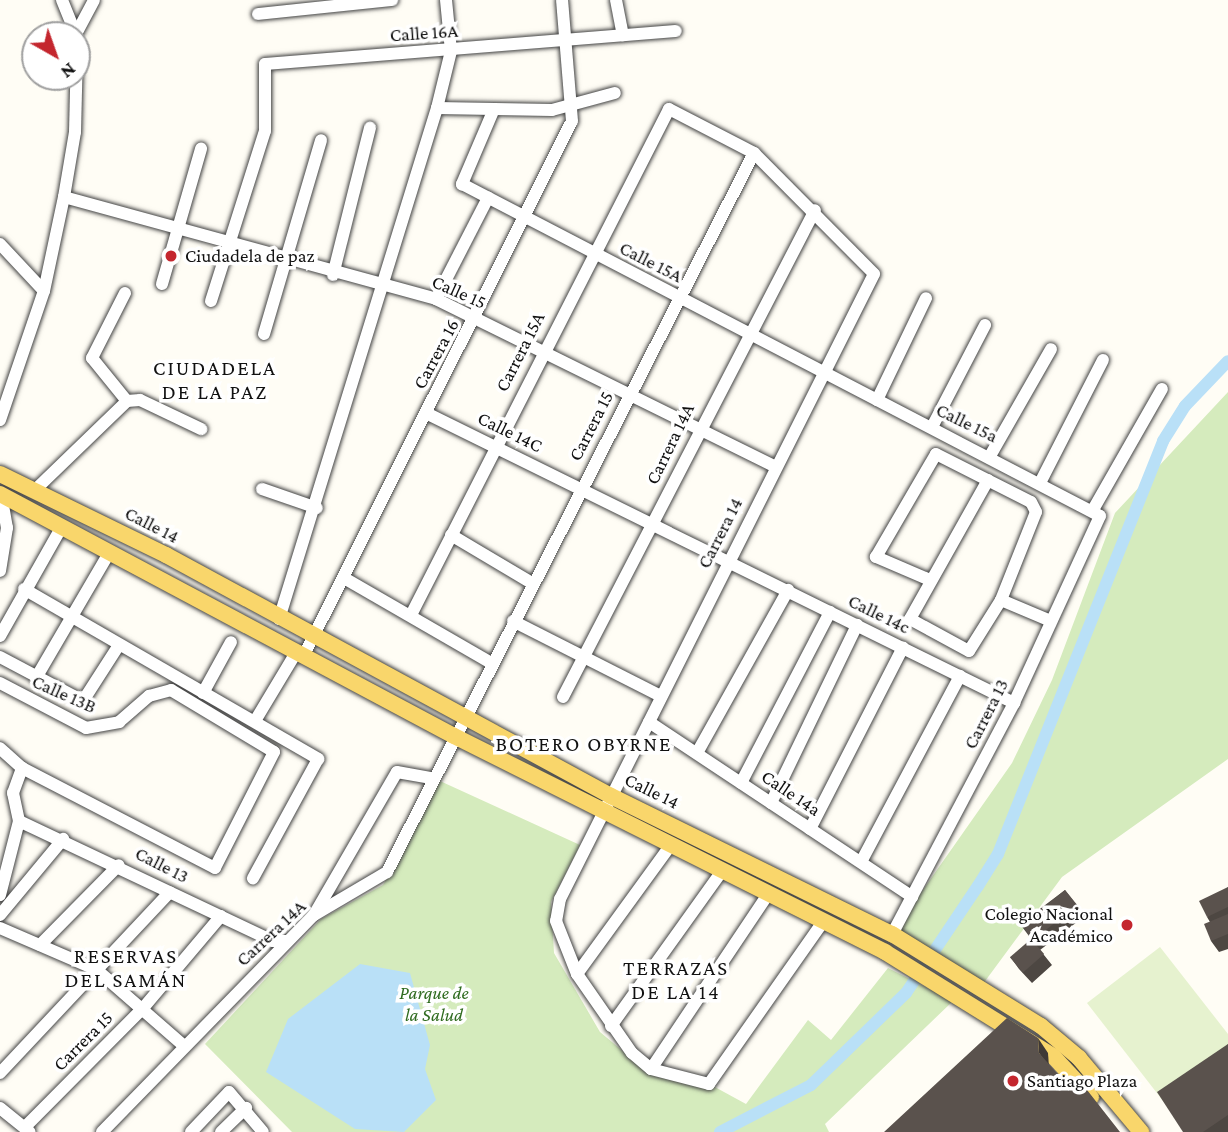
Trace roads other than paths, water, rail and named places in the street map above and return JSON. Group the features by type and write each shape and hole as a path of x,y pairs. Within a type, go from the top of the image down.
{"main road":[{"name":"Calle 14","path":"0,474 36,489 611,796 892,934 1027,1017 1141,1132"},
{"name":"Calle 14","path":"1,494 60,530 300,653 454,736 769,893 911,968 1012,1037 1074,1064 1090,1096 1118,1132"}],"street":[{"path":"62,0 71,21"},
{"path":"83,21 94,0"},
{"path":"258,14 392,0"},
{"path":"279,619 317,508 437,108 451,51 446,0"},
{"name":"Carrera 16","path":"255,722 300,653 314,637 475,321 572,121 562,0"},
{"path":"616,0 623,35"},
{"name":"Calle 16A","path":"228,243 265,131 265,64 676,31"},
{"path":"0,420 44,291 64,197 76,120 76,91"},
{"path":"437,108 552,110 572,100 615,93"},
{"name":"Calle 15A","path":"494,109 462,184 524,220 823,373"},
{"name":"Carrera 15A","path":"411,615 543,350 669,109 754,153"},
{"path":"333,275 370,128"},
{"path":"264,334 321,140"},
{"path":"162,284 201,149"},
{"path":"754,153 814,210"},
{"name":"Carrera 15","path":"464,717 754,153"},
{"name":"Calle 15","path":"64,197 228,243 284,262 436,299 475,321 543,350 776,467"},
{"path":"436,299 488,198"},
{"name":"Carrera 14","path":"651,1069 611,1026 577,974 556,921 560,899 874,274 814,210"},
{"name":"Carrera 14A","path":"563,697 698,428 814,210"},
{"path":"211,301 228,243"},
{"path":"1,248 44,291"},
{"path":"125,293 92,358 127,401"},
{"path":"877,400 926,298"},
{"path":"932,427 985,325"},
{"path":"990,456 1051,349"},
{"path":"1041,481 1103,360"},
{"name":"Calle 15a","path":"823,373 1094,508"},
{"path":"1094,508 1162,390"},
{"path":"36,489 127,401 140,400 201,429"},
{"name":"Calle 14C","path":"426,413 728,560"},
{"path":"930,580 876,557 919,476 936,454 988,480 1031,502 1036,512 1001,600 969,651 911,620 930,580 988,480"},
{"path":"262,489 317,508"},
{"path":"0,571 7,528 1,494"},
{"name":"Carrera 13","path":"892,934 1014,703 1097,527 1094,508"},
{"path":"0,636 24,589 60,530"},
{"path":"451,535 532,583"},
{"name":"Calle 13B","path":"36,678 108,555"},
{"name":"Calle 14c","path":"728,560 1014,703"},
{"path":"344,579 491,663"},
{"path":"24,589 71,619 318,759 253,878"},
{"path":"697,753 788,590"},
{"path":"1001,600 1051,621"},
{"path":"741,783 830,612"},
{"path":"513,621 662,696"},
{"path":"771,803 857,625"},
{"path":"204,693 231,642"},
{"path":"0,657 83,701 119,645"},
{"path":"810,829 903,647"},
{"path":"861,862 960,676"},
{"name":"Calle 13B","path":"0,683 86,728 119,722 149,696 171,690 260,741 274,752 269,773 215,868 22,768"},
{"name":"Carrera 14A","path":"102,1132 314,915 387,872 431,778 464,717"},
{"name":"Calle 14a","path":"649,722 912,897"},
{"path":"0,748 22,768 13,793 19,821 0,895"},
{"path":"314,915 397,772 431,778"},
{"name":"Calle 13","path":"19,821 119,865 221,916 287,941"},
{"path":"0,915 63,839"},
{"path":"577,974 670,845"},
{"path":"40,945 119,865"},
{"path":"611,1026 722,871"},
{"path":"327,889 340,902"},
{"path":"0,1073 170,891"},
{"path":"769,893 651,1069 709,1084 823,922"},
{"name":"Carrera 15","path":"27,1130 144,1007 221,916"},
{"path":"0,928 97,970 144,1007 184,1046"},
{"path":"1012,1037 1027,1017"},
{"path":"1048,1053 1049,1067 1075,1096 1090,1096"},
{"path":"191,1132 229,1092 246,1108 263,1132"},
{"path":"0,1108 27,1130"},
{"path":"220,1132 246,1108"}],"water":[{"path":"360,964 410,973 430,1045 425,1069 436,1100 404,1132 355,1129 266,1072 288,1019"}],"waterway":[{"path":"720,1132 811,1085 906,993 978,886 998,854 1163,441 1185,406 1228,361"}],"place":[{"name":"Ciudadela de paz","path":"171,256"},
{"name":"Colegio Nacional Académico","path":"1127,925"},
{"name":"Santiago Plaza","path":"1013,1081"}],"district":[{"name":"CIUDADELA DE LA PAZ","path":"215,380"},
{"name":"BOTERO OBYRNE","path":"584,744"},
{"name":"RESERVAS DEL SAMÁN","path":"126,968"},
{"name":"TERRAZAS DE LA 14","path":"676,980"}],"park label":[{"name":"Parque de la Salud","path":"434,1004"}]}
